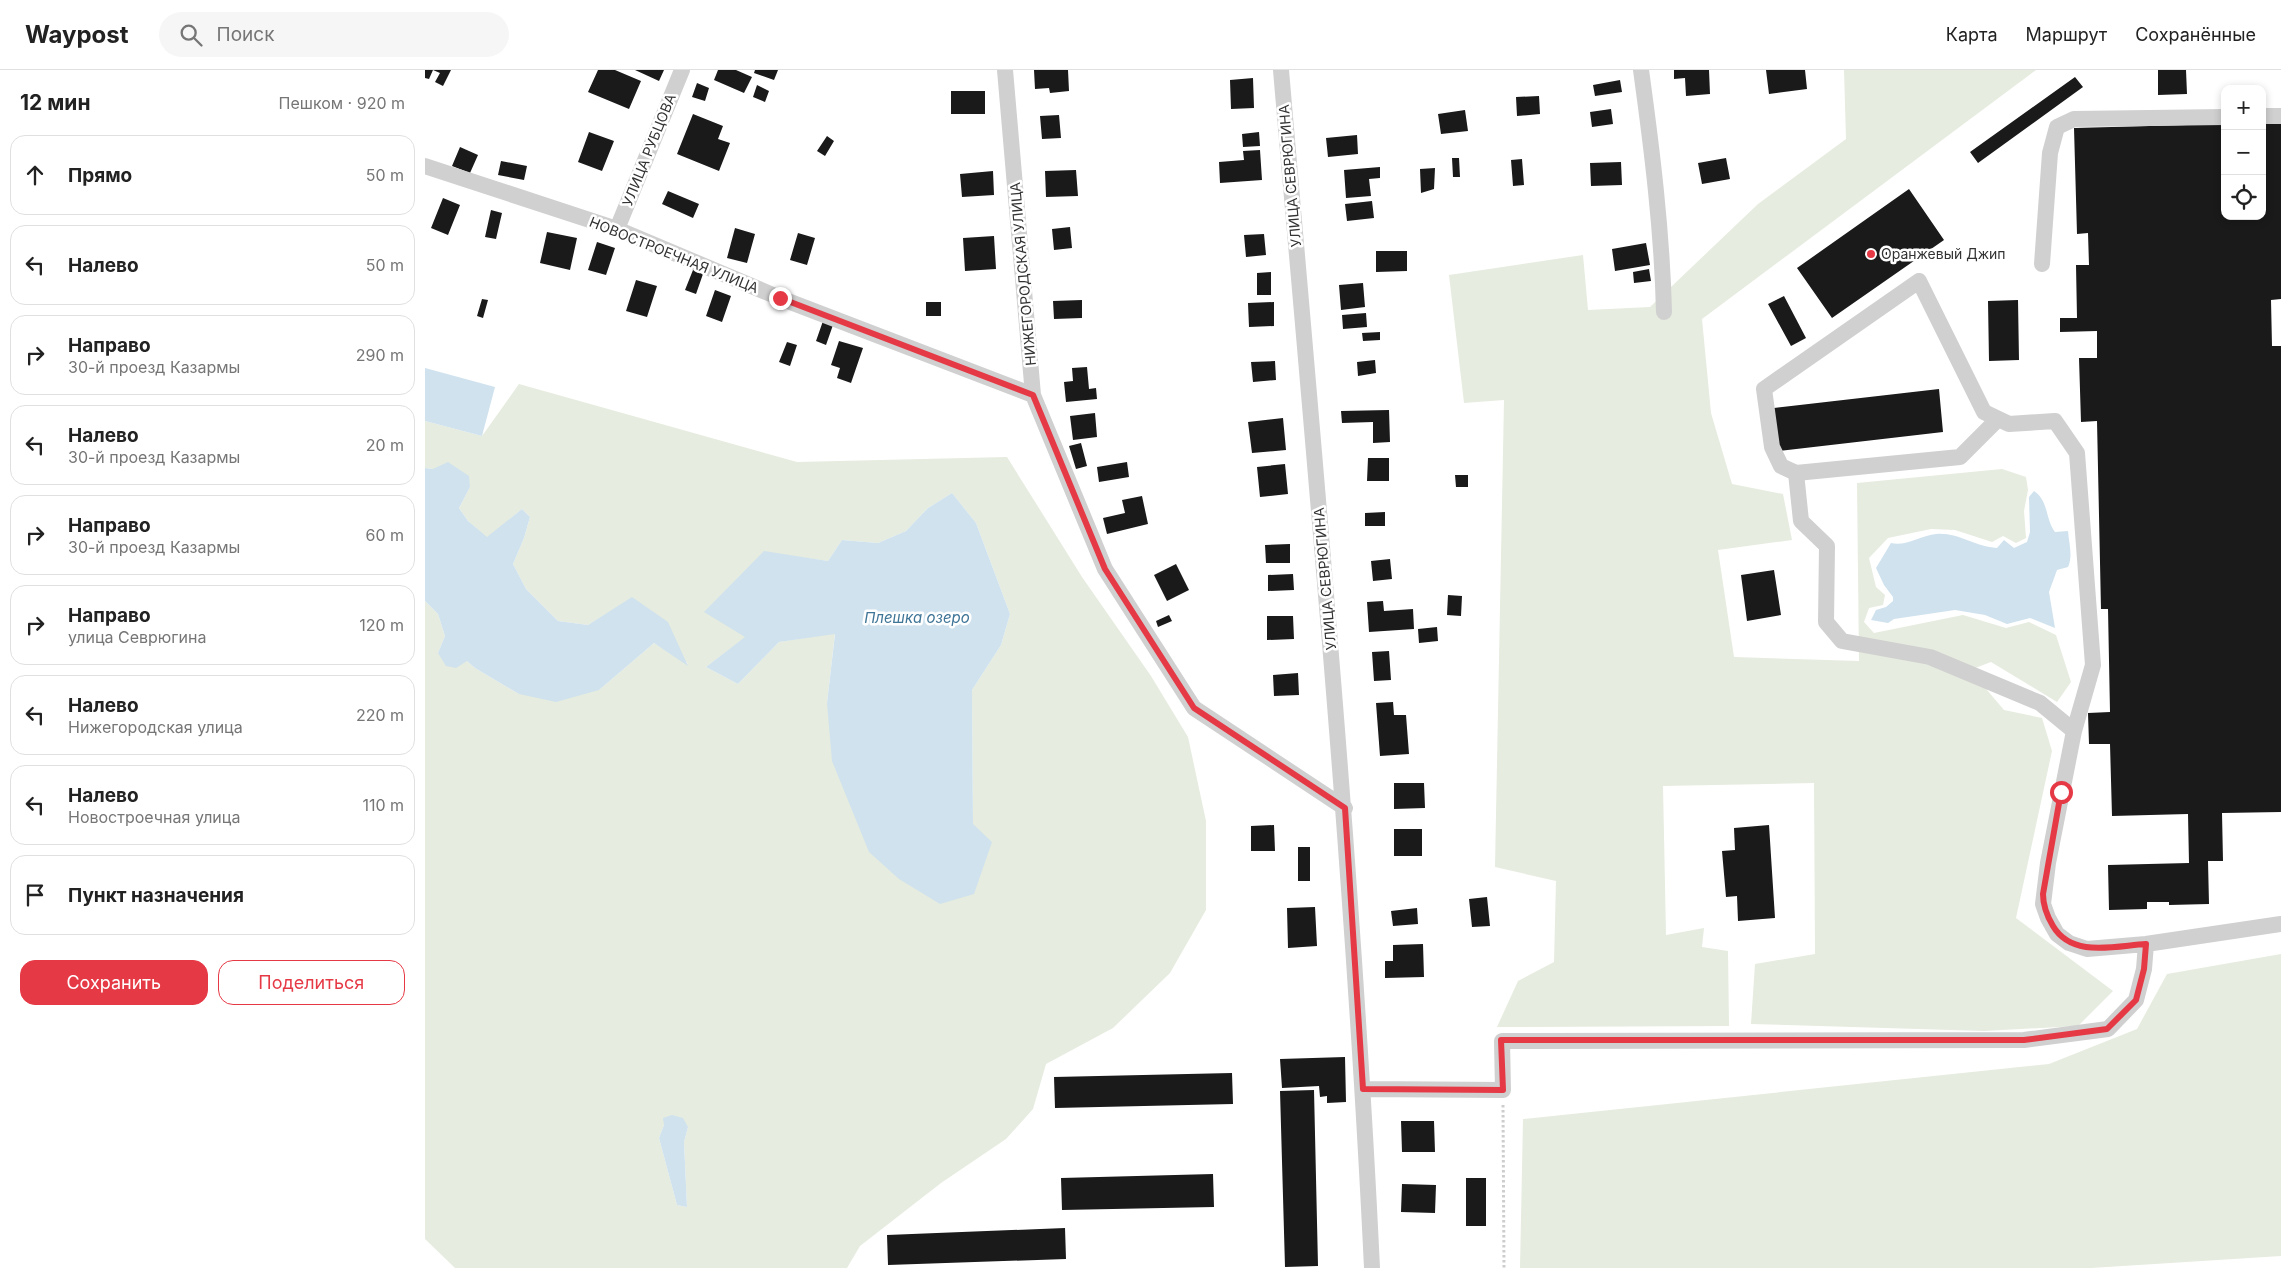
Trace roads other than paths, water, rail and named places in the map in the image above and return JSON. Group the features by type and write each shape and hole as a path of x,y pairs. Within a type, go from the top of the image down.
{"street":[{"name":"УЛИЦА РУБЦОВА","path":"617,229 682,70"},
{"name":"НИЖЕГОРОДСКАЯ УЛИЦА","path":"1005,70 1033,395 1105,569 1194,708 1345,808"},
{"name":"УЛИЦА СЕВРЮГИНА","path":"1281,70 1345,808 1363,1089 1372,1268"},
{"path":"1641,70 1654,163 1663,259 1664,312"},
{"path":"2266,116 2281,116"},
{"path":"2042,264 2050,153 2057,127 2075,119 2221,117"},
{"name":"НОВОСТРОЕЧНАЯ УЛИЦА","path":"425,166 617,229 780,298 1033,395"},
{"path":"1998,419 1960,457 1796,473 1781,466 1772,447 1764,389 1919,281 1984,412 2009,424 2055,422 2077,453 2093,665 2074,731 2048,863 2043,904 2057,934 2069,943 2087,948 2146,944 2281,924"},
{"path":"1796,473 1801,521 1827,546 1826,622 1842,641 1929,657 2039,703 2074,731"},
{"path":"1363,1089 1503,1090 1501,1040 2024,1040 2107,1029 2136,1000 2144,969 2146,944"}],"water":[{"path":"425,368 495,387 482,436 425,421"},
{"path":"448,462 469,476 470,487 459,508 468,521 487,537 522,509 530,517 524,538 513,564 526,589 558,621 588,625 632,597 668,622 688,666 654,643 599,690 556,702 519,694 475,668 467,661 456,668 446,666 438,653 445,636 438,614 425,601 425,468 433,469"},
{"path":"2034,491 2045,505 2055,532 2068,531 2070,554 2068,567 2057,570 2049,592 2055,628 2030,618 2007,624 1985,615 1955,610 1894,619 1888,623 1871,620 1876,610 1886,607 1893,601 1893,597 1884,585 1876,568 1891,543 1908,542 1931,535 1944,534 1997,548 2004,540 2014,548 2027,542 2030,532 2029,497"},
{"name":"Плешка озеро","path":"952,493 976,523 1010,614 1001,645 972,690 973,824 992,842 974,894 940,904 899,879 869,852 832,761 827,703 835,634 779,642 738,684 706,667 745,637 704,612 764,551 828,561 842,540 878,543 906,531 928,508"},
{"path":"672,1115 683,1118 688,1127 684,1142 687,1207 677,1205 659,1138 664,1125 663,1118"}],"place":[{"name":"Оранжевый Джип","path":"1871,254"}]}
